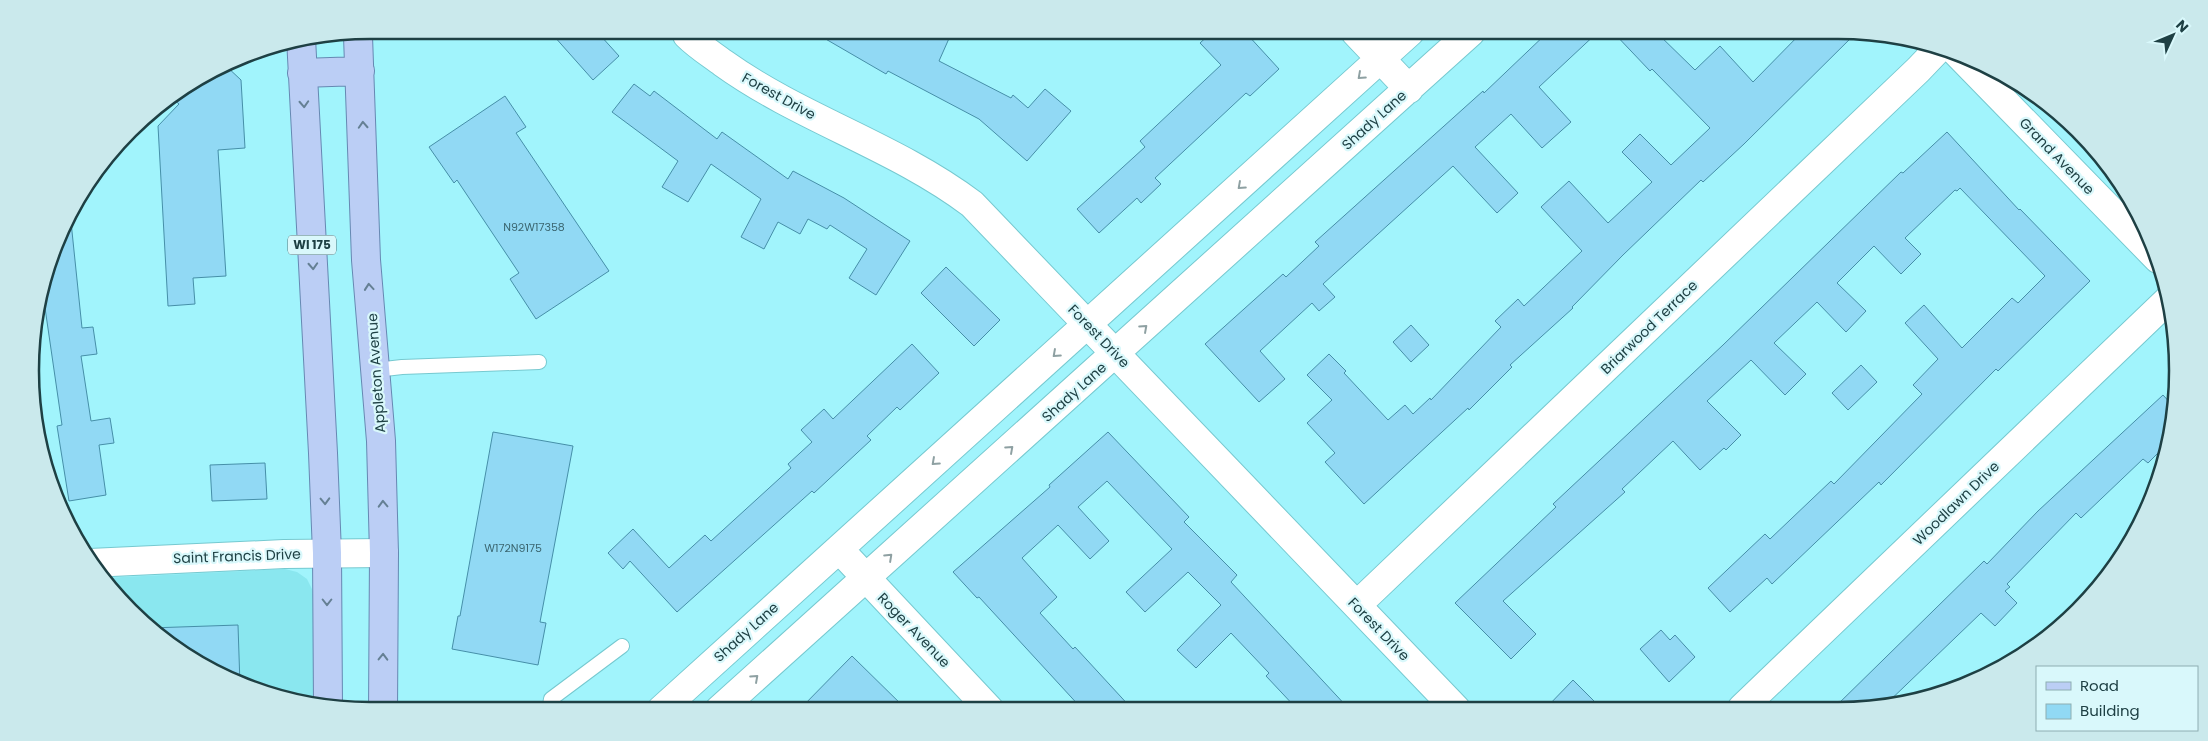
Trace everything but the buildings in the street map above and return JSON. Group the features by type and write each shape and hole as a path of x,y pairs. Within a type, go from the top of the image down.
{"main road":[{"name":"Appleton Avenue","path":"358,39 366,260 376,370 384,553 383,702"},
{"name":"WI 175","path":"301,46 327,553 328,699"},
{"path":"302,73 360,71"}],"street":[{"name":"Forest Drive","path":"692,39 739,74 775,96 908,163 948,186 972,204 1449,702"},
{"path":"1362,39 1409,89"},
{"name":"Shady Lane","path":"670,702 1402,39"},
{"name":"Shady Lane","path":"728,702 1464,39"},
{"name":"Briarwood Terrace","path":"1357,605 1935,53"},
{"name":"Grand Avenue","path":"1971,67 2144,245"},
{"name":"Woodlawn Drive","path":"1748,702 2163,305"},
{"name":"Roger Avenue","path":"839,549 982,702"},
{"name":"Saint Francis Drive","path":"100,563 327,553 384,553"}],"lane":[{"path":"376,370 539,362"},
{"path":"550,702 551,699 622,646"}],"shaded area":[{"path":"285,569 297,572 307,579 312,589 315,606 314,697 264,685 205,658 152,620 112,578"}]}
